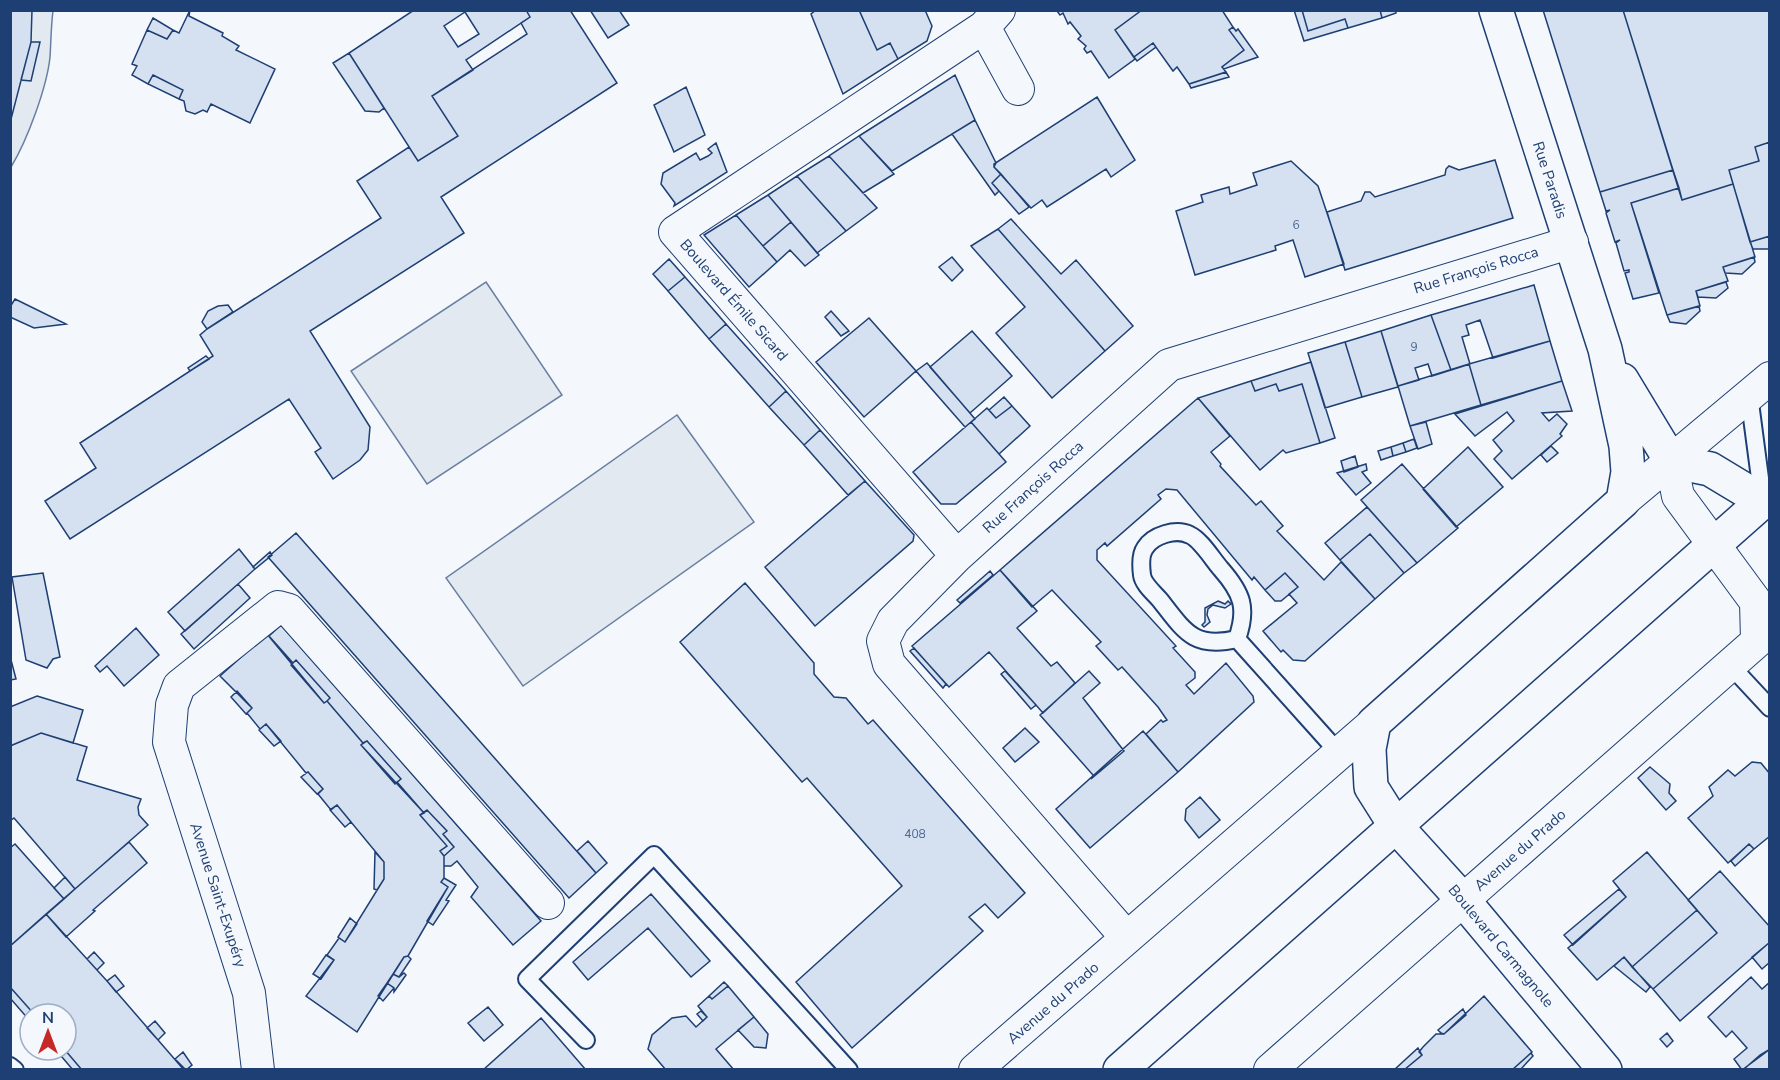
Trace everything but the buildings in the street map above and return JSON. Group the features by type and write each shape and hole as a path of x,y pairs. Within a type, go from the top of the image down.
{"street":[{"name":"Rue Paradis","path":"1496,10 1605,349 1626,446 1628,472 1623,501"},
{"path":"991,19 1018,89"},
{"name":"Boulevard Émile Sicard","path":"957,556 675,232 991,19"},
{"name":"Rue François Rocca","path":"1127,938 889,664 883,641 892,621 957,556 1169,365 1572,242"},
{"name":"Rue Paradis","path":"1605,349 1671,461"},
{"name":"Avenue du Prado","path":"975,1070 1374,723 1623,501 1759,386"},
{"path":"1120,1070 1395,825 1714,545 1766,498 1710,469 1671,461 1678,496 1714,545 1756,602 1763,635"},
{"name":"Avenue Saint-Exupéry","path":"258,1070 249,993 169,742 169,722 179,686 278,607 289,610 548,903"},
{"name":"Avenue du Prado","path":"1277,1067 1763,635"},
{"path":"1374,723 1369,749 1371,787 1395,825"},
{"name":"Boulevard Carmagnole","path":"1395,825 1463,900 1605,1070"}],"lane":[{"path":"1759,386 1766,498"},
{"path":"1176,533 1191,535 1237,587 1243,606 1243,624 1238,639 1220,643 1203,641 1187,635 1142,578 1141,561 1144,548 1160,535 1176,533"},
{"path":"1238,639 1339,753"},
{"path":"1730,664 1770,708"},
{"path":"586,1040 528,979 654,855 849,1070"},
{"path":"10,1066 15,1070"}],"shaded area":[{"path":"11,11 53,11 50,57 41,98 30,129 11,167"},
{"path":"486,282 562,395 427,484 351,371"},
{"path":"677,415 754,522 523,686 446,578"}]}
